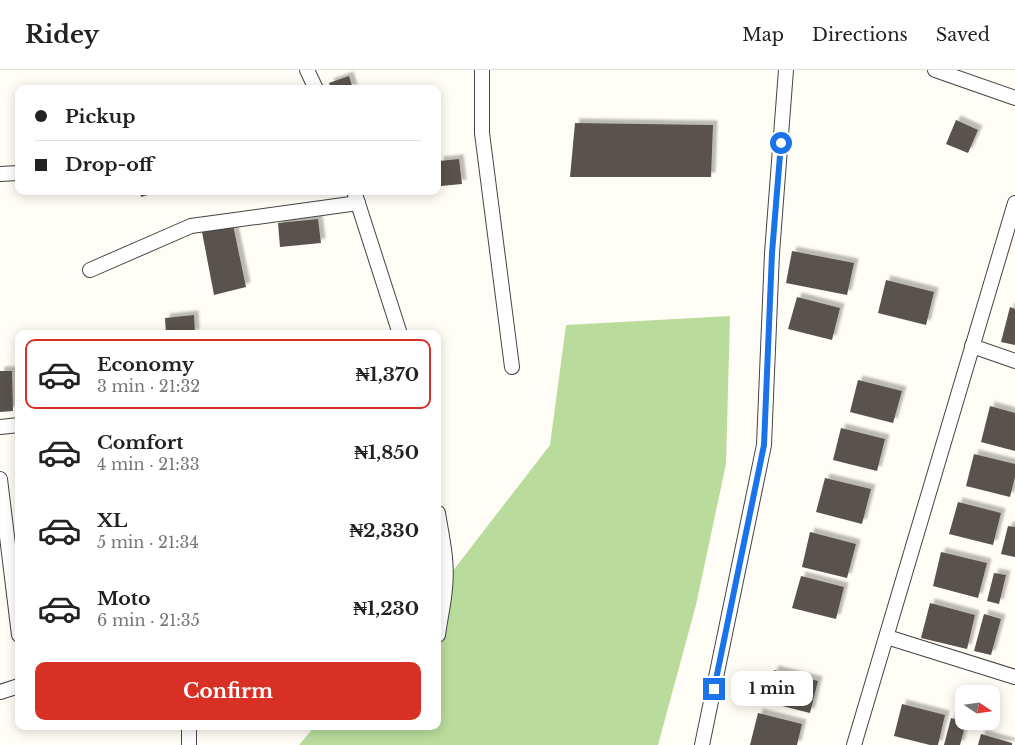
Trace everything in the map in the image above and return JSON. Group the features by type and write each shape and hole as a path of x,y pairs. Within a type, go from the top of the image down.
{"street":[{"path":"307,70 314,85"},
{"path":"482,70 482,133 512,367"},
{"path":"702,745 764,445 772,253 786,70"},
{"path":"935,70 1015,98"},
{"path":"0,174 15,173"},
{"path":"90,270 191,226 356,197 399,330"},
{"path":"854,745 1015,203"},
{"path":"972,346 1015,361"},
{"path":"0,427 15,425"},
{"path":"0,479 15,602"},
{"path":"441,528 446,567 446,587 441,617"},
{"path":"887,637 1015,677"},
{"path":"0,692 15,687"},
{"path":"189,730 189,745"}],"green space":[{"path":"730,316 726,464 696,605 658,745 299,745 312,730 441,730 441,586 550,445 566,325"}],"building":[{"path":"349,76 352,85 330,85 329,83"},
{"path":"956,120 978,130 968,153 946,144"},
{"path":"575,123 713,125 711,177 570,177"},
{"path":"459,159 462,184 441,186 441,161"},
{"path":"318,219 321,243 280,247 278,223"},
{"path":"233,225 246,287 214,295 202,232"},
{"path":"792,251 854,263 847,295 786,283"},
{"path":"886,280 934,292 926,325 878,313"},
{"path":"797,297 840,308 832,340 788,329"},
{"path":"1010,307 1015,309 1015,345 1001,342"},
{"path":"194,315 195,330 166,330 165,318"},
{"path":"0,371 12,371 13,411 0,412"},
{"path":"858,380 902,391 893,423 850,412"},
{"path":"990,406 1015,413 1015,451 981,442"},
{"path":"841,428 885,439 877,471 833,460"},
{"path":"974,454 1015,464 1015,477 1010,497 966,486"},
{"path":"825,478 871,489 862,524 816,512"},
{"path":"958,502 1001,513 993,545 949,534"},
{"path":"1008,526 1015,527 1015,557 1001,554"},
{"path":"810,532 856,544 847,578 802,567"},
{"path":"941,552 987,563 978,598 933,586"},
{"path":"994,573 1006,575 999,604 987,601"},
{"path":"801,576 844,587 836,619 792,608"},
{"path":"930,603 975,615 967,649 921,638"},
{"path":"984,614 1001,619 991,655 974,651"},
{"path":"774,670 818,681 810,713 766,702"},
{"path":"902,704 945,715 938,745 930,745 894,736"},
{"path":"758,713 802,724 797,745 750,745"},
{"path":"951,718 955,719 955,730 964,730 960,745 944,745"},
{"path":"981,734 1012,743 1012,745 978,745"}],"route":[{"path":"714,689 764,445 772,253 781,143"}]}
